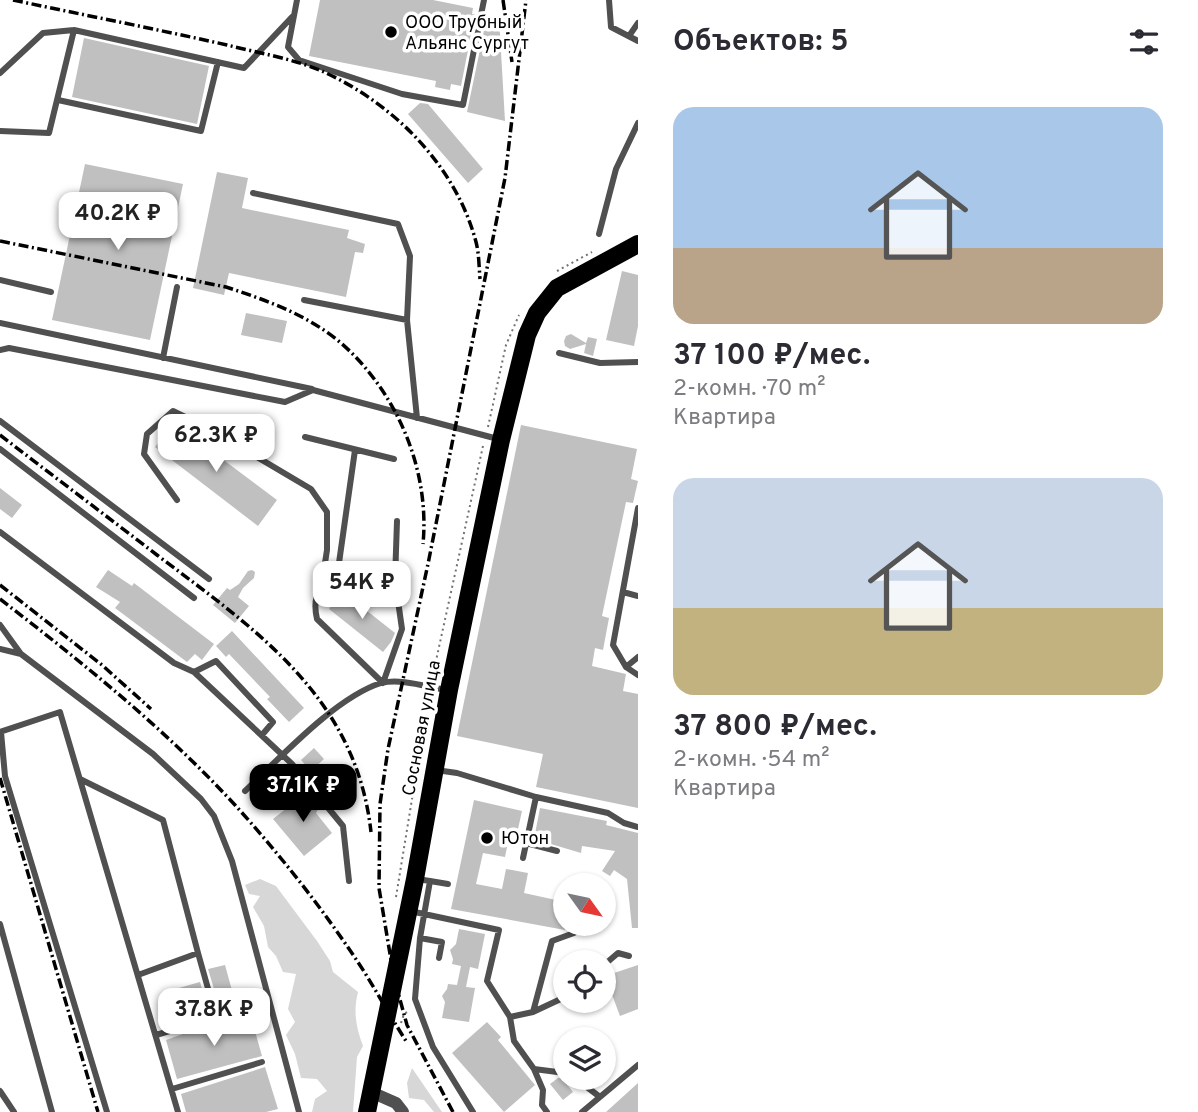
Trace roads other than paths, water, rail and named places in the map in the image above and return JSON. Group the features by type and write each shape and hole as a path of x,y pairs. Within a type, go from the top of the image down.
{"main road":[{"name":"Сосновая улица","path":"367,1112 416,912 434,770 449,690 523,346 537,313 566,282 635,249"}],"street":[{"path":"371,1092 396,1103 403,1112"}],"lane":[{"path":"297,0 288,47 299,60 402,94 463,105 484,0"},
{"path":"609,0 611,27 638,41"},
{"path":"0,73 43,33 74,30 244,68 293,16"},
{"path":"629,36 638,23"},
{"path":"0,131 48,133 74,30"},
{"path":"58,100 201,131 218,62"},
{"path":"599,234 616,169 638,123"},
{"path":"253,193 398,224 410,256 407,320 418,418"},
{"path":"0,280 51,292"},
{"path":"163,358 177,287"},
{"path":"304,300 407,320"},
{"path":"0,323 313,390 501,440"},
{"path":"0,350 9,348 285,402 313,390"},
{"path":"559,353 600,363 638,362"},
{"path":"177,500 144,454 147,434 173,411 211,429 311,489 327,512 327,550 321,589 313,605 317,619 383,682"},
{"path":"0,421 209,579"},
{"path":"305,438 394,459"},
{"path":"0,449 194,598"},
{"path":"337,577 355,450"},
{"path":"638,508 613,645 626,667 638,675"},
{"path":"383,682 402,629 395,580 397,520"},
{"path":"0,532 174,663 194,672 283,755 343,826 349,881"},
{"path":"321,589 337,577 360,575 395,580"},
{"path":"623,592 638,596"},
{"path":"0,625 21,654 153,754 201,799 214,816 232,861 299,1112"},
{"path":"0,649 21,654"},
{"path":"626,667 638,657"},
{"path":"194,672 216,661 273,722 262,735"},
{"path":"246,791 330,714 361,692 383,682 402,682 449,690"},
{"path":"107,1112 5,776 1,732 60,712 178,1112"},
{"path":"434,770 457,773 536,797 608,813 624,823 638,827"},
{"path":"80,779 163,820 216,1017"},
{"path":"523,858 536,797"},
{"path":"526,843 557,851"},
{"path":"422,880 448,884"},
{"path":"473,1112 433,1047 415,999 420,939 416,912 499,930 487,981 510,1017 514,1041 534,1069 543,1090 542,1105 547,1112"},
{"path":"0,924 52,1112"},
{"path":"533,1012 552,941 566,936"},
{"path":"420,939 442,942 439,958"},
{"path":"138,975 198,953"},
{"path":"616,955 629,956"},
{"path":"510,1017 533,1012 553,1003"},
{"path":"156,1035 251,1007"},
{"path":"172,1089 262,1062"},
{"path":"582,1112 638,1065"},
{"path":"534,1069 553,1071"},
{"path":"591,1090 600,1097"},
{"path":"0,1091 14,1112"}],"railway":[{"path":"13,0 277,57 313,67 350,85 398,120 438,163 467,214 477,246 480,279"},
{"path":"503,0 512,62"},
{"path":"453,1112 407,1025 394,978 379,888 380,804 388,749 505,178 526,0"},
{"path":"0,241 226,287 286,309 328,333 361,363 378,385 406,434 421,488 423,544"},
{"path":"0,435 230,611 295,671 323,705 345,742 362,784 371,832"},
{"path":"0,585 102,665 151,709"},
{"path":"0,599 122,697 180,749 235,805 320,908 365,973 406,1041"},
{"path":"0,778 98,1112"}],"place":[{"name":"ООО Трубный Альянс Сургут","path":"391,32"},
{"name":"Ютон","path":"487,838"}]}
